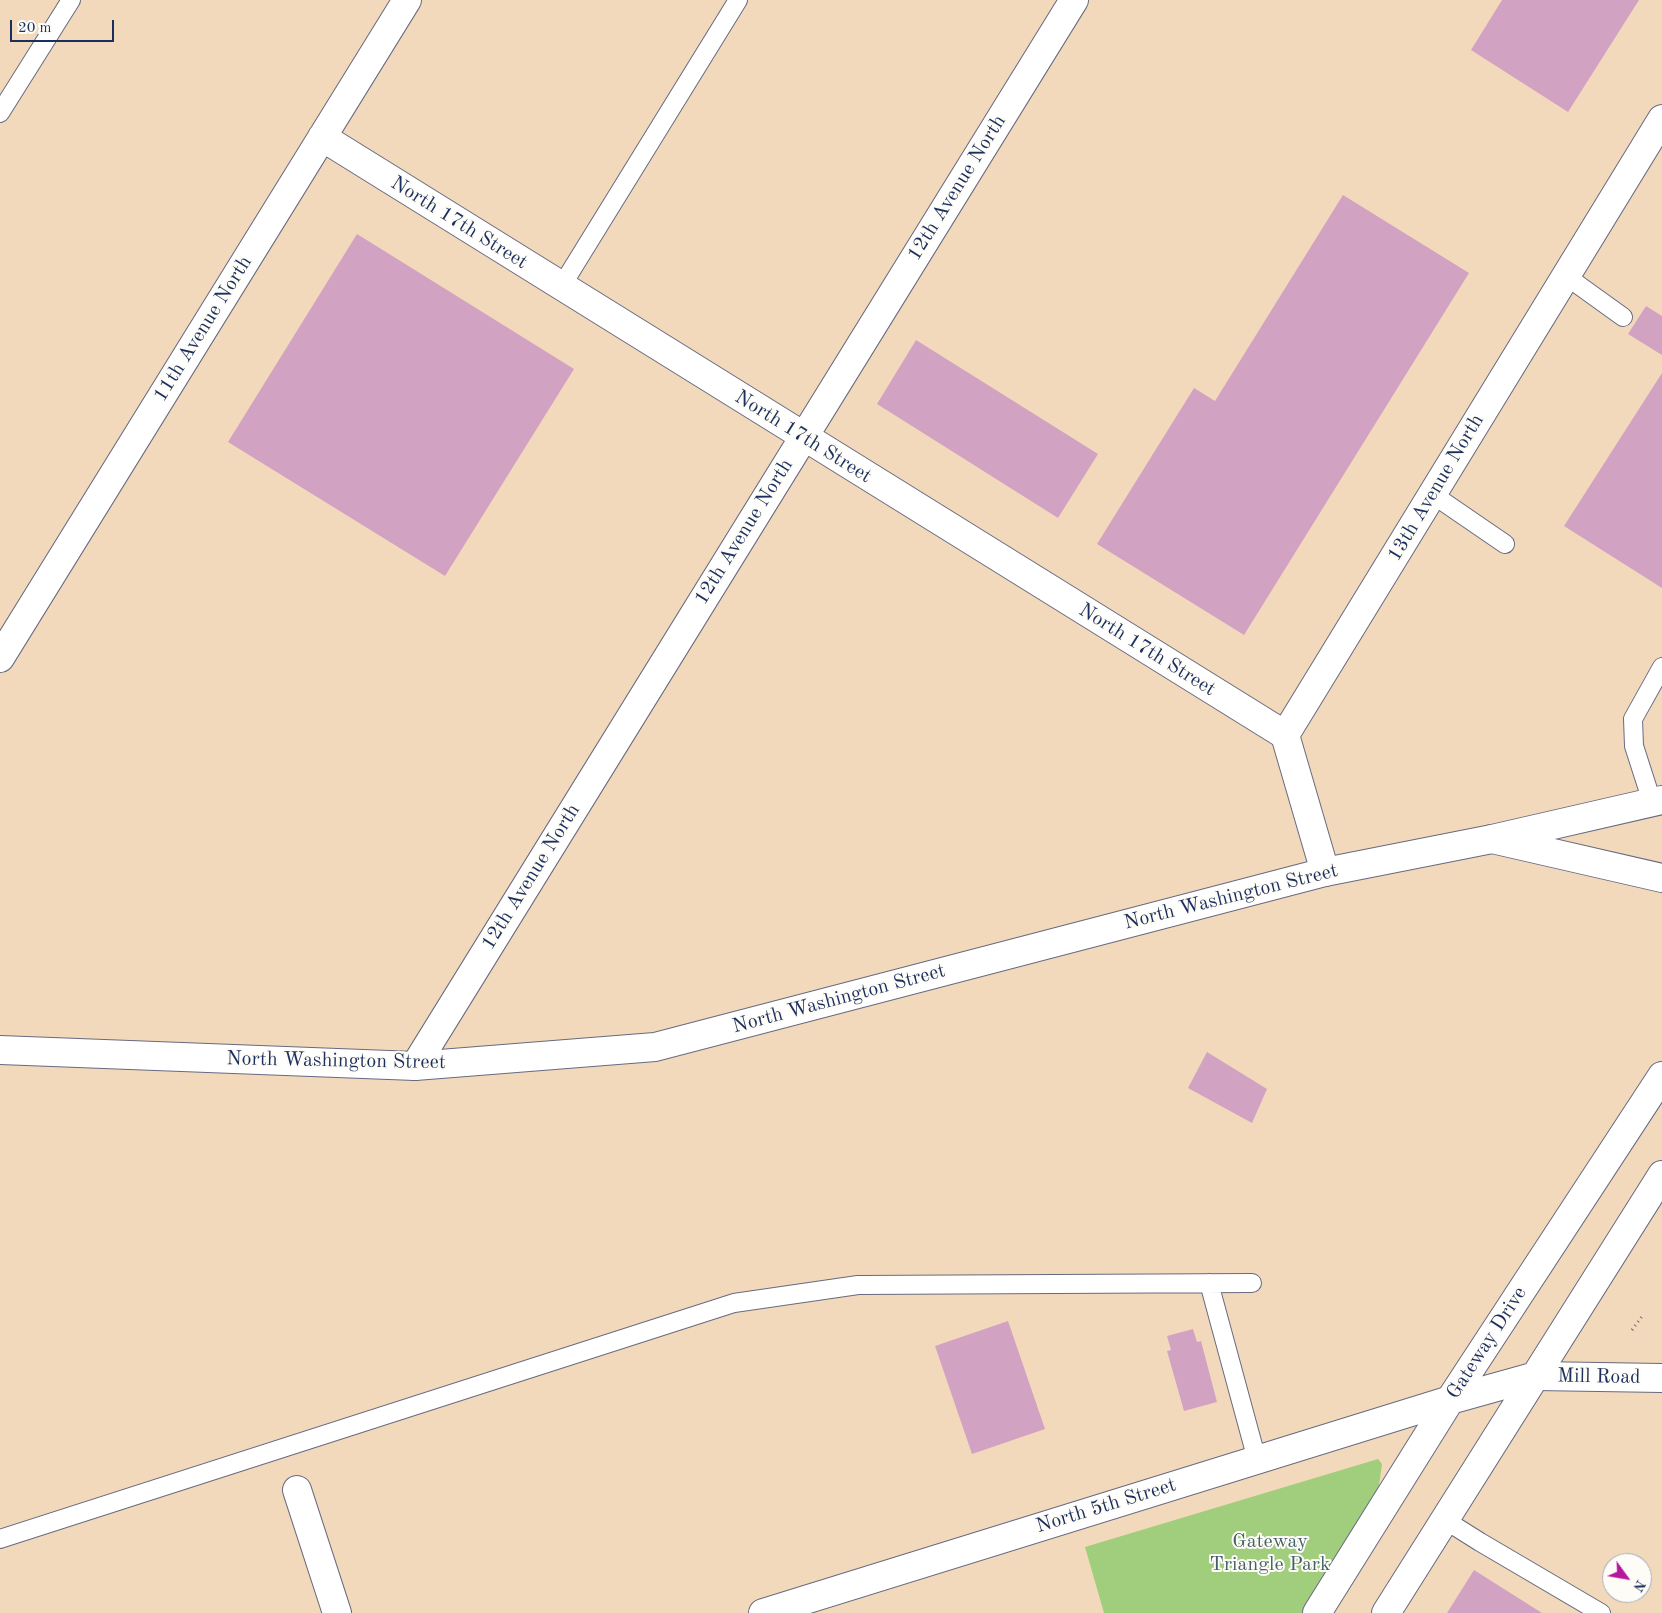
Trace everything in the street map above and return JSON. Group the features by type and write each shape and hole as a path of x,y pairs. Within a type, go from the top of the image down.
{"main road":[{"name":"11th Avenue North","path":"0,658 407,0"},
{"name":"12th Avenue North","path":"415,1066 1074,0"},
{"name":"13th Avenue North","path":"1285,736 1662,119"},
{"name":"North 17th Street","path":"322,137 1285,736"},
{"path":"1285,736 1325,872"},
{"name":"North Washington Street","path":"0,1050 415,1066 656,1047 1325,872 1492,839 1657,801"},
{"path":"1492,839 1662,878"},
{"name":"Gateway Drive","path":"1317,1613 1450,1400 1662,1076"},
{"path":"1386,1613 1662,1175"},
{"name":"Mill Road","path":"1450,1400 1536,1376 1662,1378"},
{"name":"North 5th Street","path":"763,1613 1450,1400"},
{"path":"297,1490 337,1613"}],"lane":[{"path":"0,112 70,0"},
{"path":"561,287 738,0"},
{"path":"1566,276 1623,317"},
{"path":"1432,494 1505,544"},
{"path":"1657,801 1634,746 1633,719 1662,666"},
{"path":"1209,1283 1257,1460"},
{"path":"0,1539 734,1303 858,1285 1252,1283"},
{"path":"1445,1520 1601,1613"}],"path":[{"path":"1632,1330 1643,1315"}],"green space":[{"name":"Gateway Triangle Park","path":"1378,1459 1382,1464 1378,1493 1303,1613 1104,1613 1085,1547"}],"building":[{"path":"1502,0 1639,0 1568,112 1471,50"},
{"path":"1343,195 1469,273 1244,635 1097,544 1194,388 1215,401"},
{"path":"357,234 574,369 445,576 228,442"},
{"path":"1646,306 1662,316 1662,355 1628,334"},
{"path":"916,340 1098,454 1058,518 877,404"},
{"path":"1662,373 1662,588 1564,526"},
{"path":"1207,1052 1267,1089 1252,1123 1188,1088"},
{"path":"1008,1321 1045,1429 972,1454 935,1346"},
{"path":"1193,1329 1197,1342 1201,1341 1217,1402 1184,1411 1167,1351 1171,1350 1167,1336"},
{"path":"1474,1570 1542,1613 1447,1613"}]}
